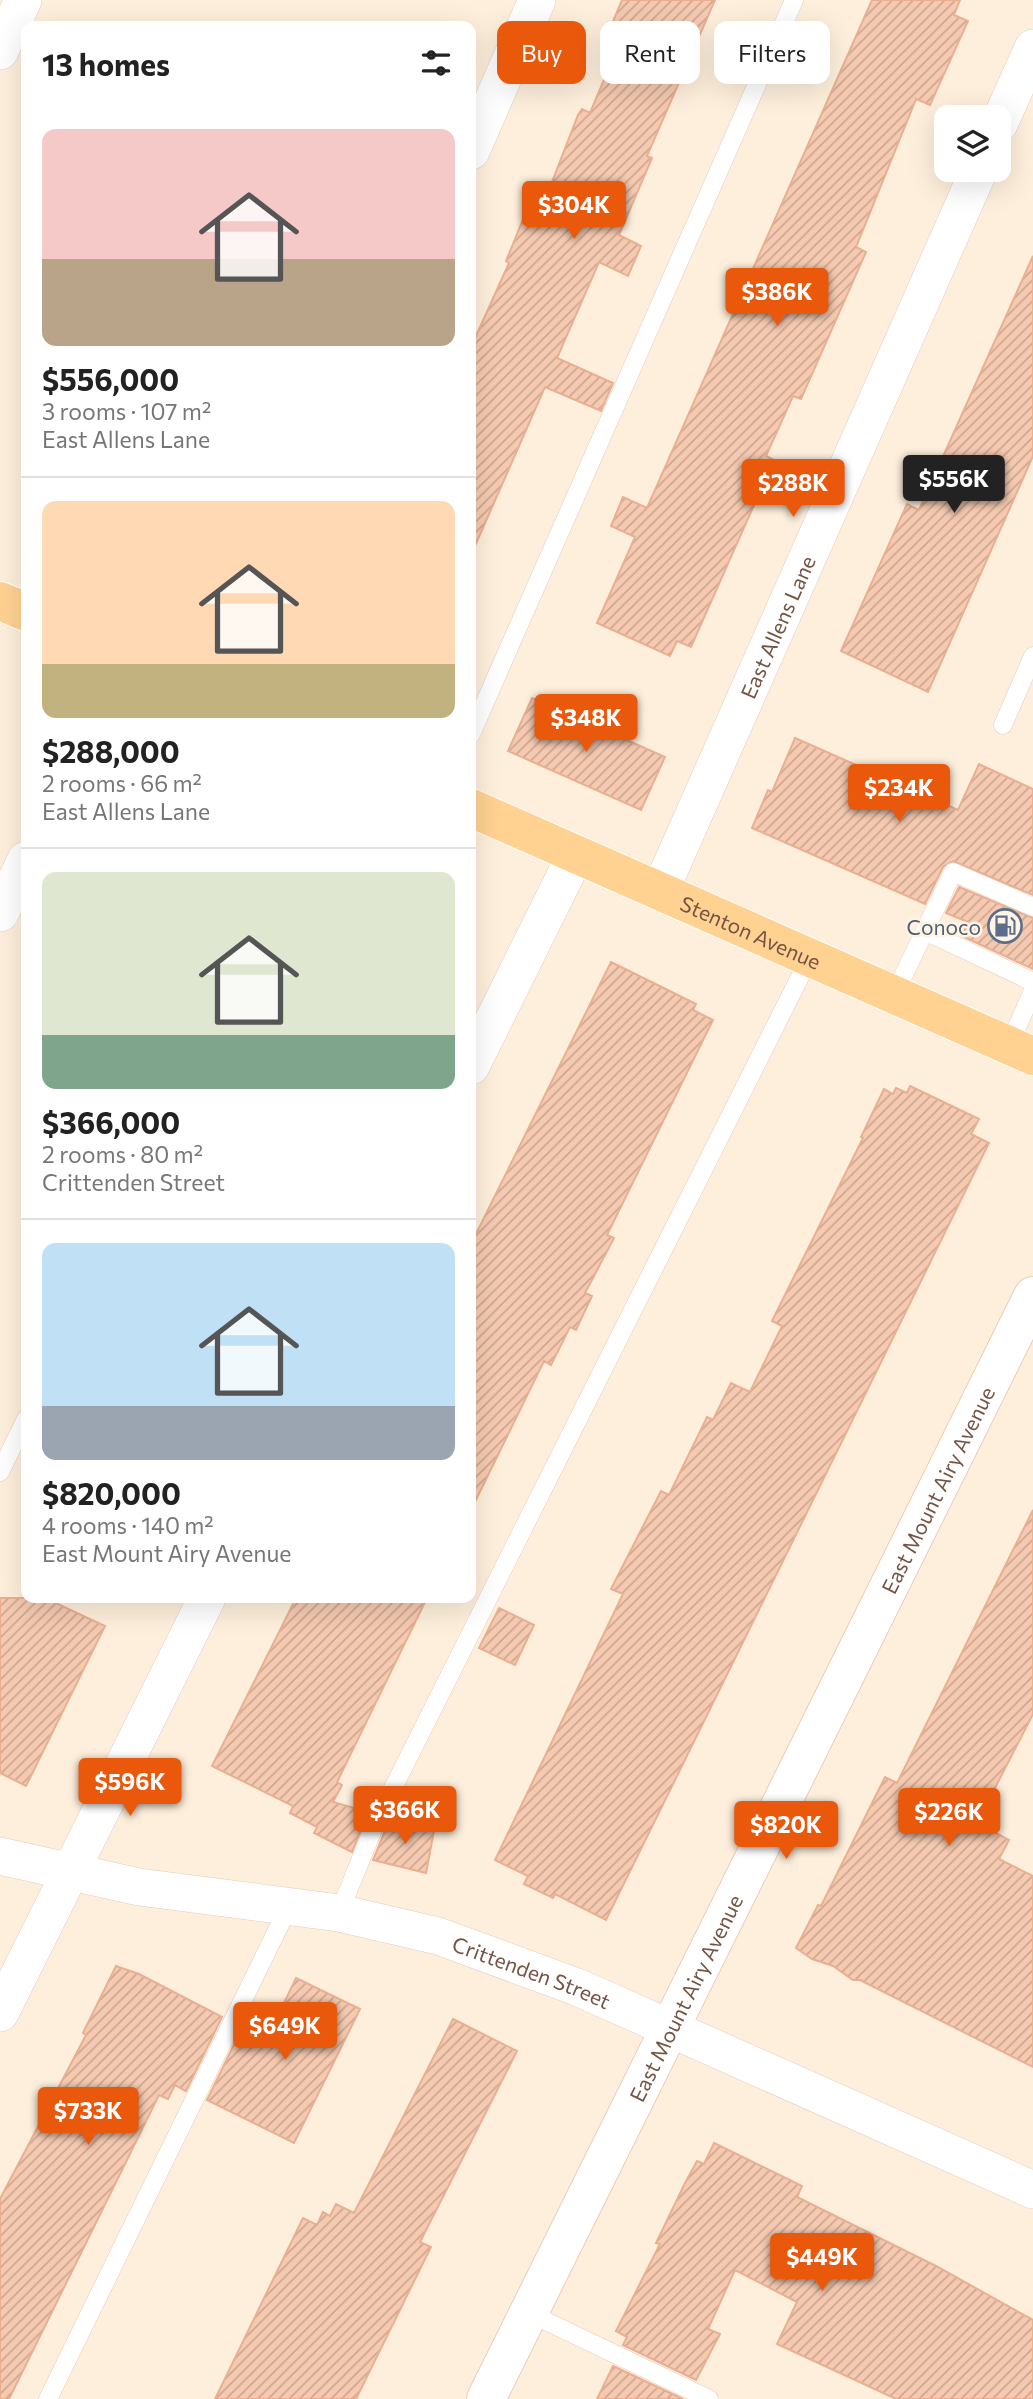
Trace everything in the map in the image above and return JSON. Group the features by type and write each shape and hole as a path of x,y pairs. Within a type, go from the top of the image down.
{"main road":[{"path":"0,601 21,610"},
{"name":"Stenton Avenue","path":"476,810 1021,1051"},
{"name":"East Mount Airy Avenue","path":"486,2399 1033,1296"}],"street":[{"path":"0,51 23,0"},
{"path":"476,140 537,0"},
{"path":"1008,105 1033,48"},
{"name":"East Allens Lane","path":"660,891 974,182"},
{"path":"476,1056 576,854"},
{"path":"0,913 21,870"},
{"path":"0,2012 205,1603"},
{"name":"Crittenden Street","path":"0,1856 139,1887 339,1913 438,1936 487,1951 577,1987 1033,2190"}],"lane":[{"path":"476,723 794,0"},
{"path":"1003,725 1033,656"},
{"path":"894,995 953,872 1033,906"},
{"path":"925,931 1033,982"},
{"path":"339,1913 376,1822 810,957"},
{"path":"1021,1051 1033,991"},
{"path":"0,1472 21,1429"},
{"path":"48,2399 289,1906"},
{"path":"529,2313 709,2399"}],"building":[{"path":"622,0 715,0 700,34 700,21 613,21"},
{"path":"872,0 960,0 954,15 968,21 930,105 916,99 856,247 866,252 801,399 793,396 766,456 774,460 691,647 677,641 670,656 597,623 635,537 611,526 623,497 647,508"},
{"path":"602,84 678,84 647,156 652,158 619,235 641,246 628,276 599,262 557,358 613,383 601,411 545,387 476,544 476,336 509,263 506,261 533,195 545,200 578,115 582,109 590,113"},
{"path":"1033,256 1033,456 928,692 841,651 907,504 919,510"},
{"path":"532,698 665,757 641,810 508,751"},
{"path":"795,738 958,810 979,764 1033,789 1033,895 953,861 943,867 925,904 752,828 768,790 772,792"},
{"path":"959,887 1033,918 1033,969 962,936 968,922 946,913"},
{"path":"611,962 696,1004 693,1010 713,1020 607,1235 614,1238 585,1293 592,1296 576,1330 570,1327 551,1365 544,1361 476,1500 476,1234"},
{"path":"910,1086 979,1119 971,1134 989,1143 606,1920 555,1894 553,1898 524,1884 528,1876 495,1860 623,1594 611,1589 661,1491 669,1495 707,1417 713,1420 731,1383 750,1392 782,1326 772,1321 863,1138 861,1137 884,1089 893,1094 896,1088 907,1093"},
{"path":"1033,1510 1033,1714 977,1823 1009,1840 999,1859 1033,1876 1033,2067 860,1980 853,1980 833,1966 812,1959 796,1948 818,1905 821,1906 885,1777 897,1783"},
{"path":"0,1598 21,1598 21,1603 56,1603 105,1626 26,1786 0,1773"},
{"path":"294,1603 425,1603 337,1782 342,1785 333,1802 368,1812 352,1852 314,1833 317,1827 290,1813 293,1806 212,1766"},
{"path":"499,1608 534,1625 515,1665 479,1648"},
{"path":"390,1819 434,1831 426,1873 373,1860"},
{"path":"116,1966 139,1974 222,2017 186,2091 175,2085 168,2099 159,2095 9,2399 0,2399 0,2199 86,2035 83,2033"},
{"path":"296,1978 360,2009 294,2143 207,2100 243,2026 267,2038"},
{"path":"453,2019 517,2051 420,2242 431,2247 356,2399 215,2399 303,2218 317,2225 323,2212 330,2216 336,2204 354,2213"},
{"path":"714,2143 802,2186 797,2197 936,2266 1033,2320 1033,2399 896,2399 777,2344 797,2302 735,2270 708,2329 720,2334 696,2380 623,2345 627,2337 616,2331 660,2244 656,2243 685,2183 697,2161 704,2164"},
{"path":"613,2366 683,2399 597,2399"}],"place":[{"name":"Conoco","path":"1005,926"}]}
